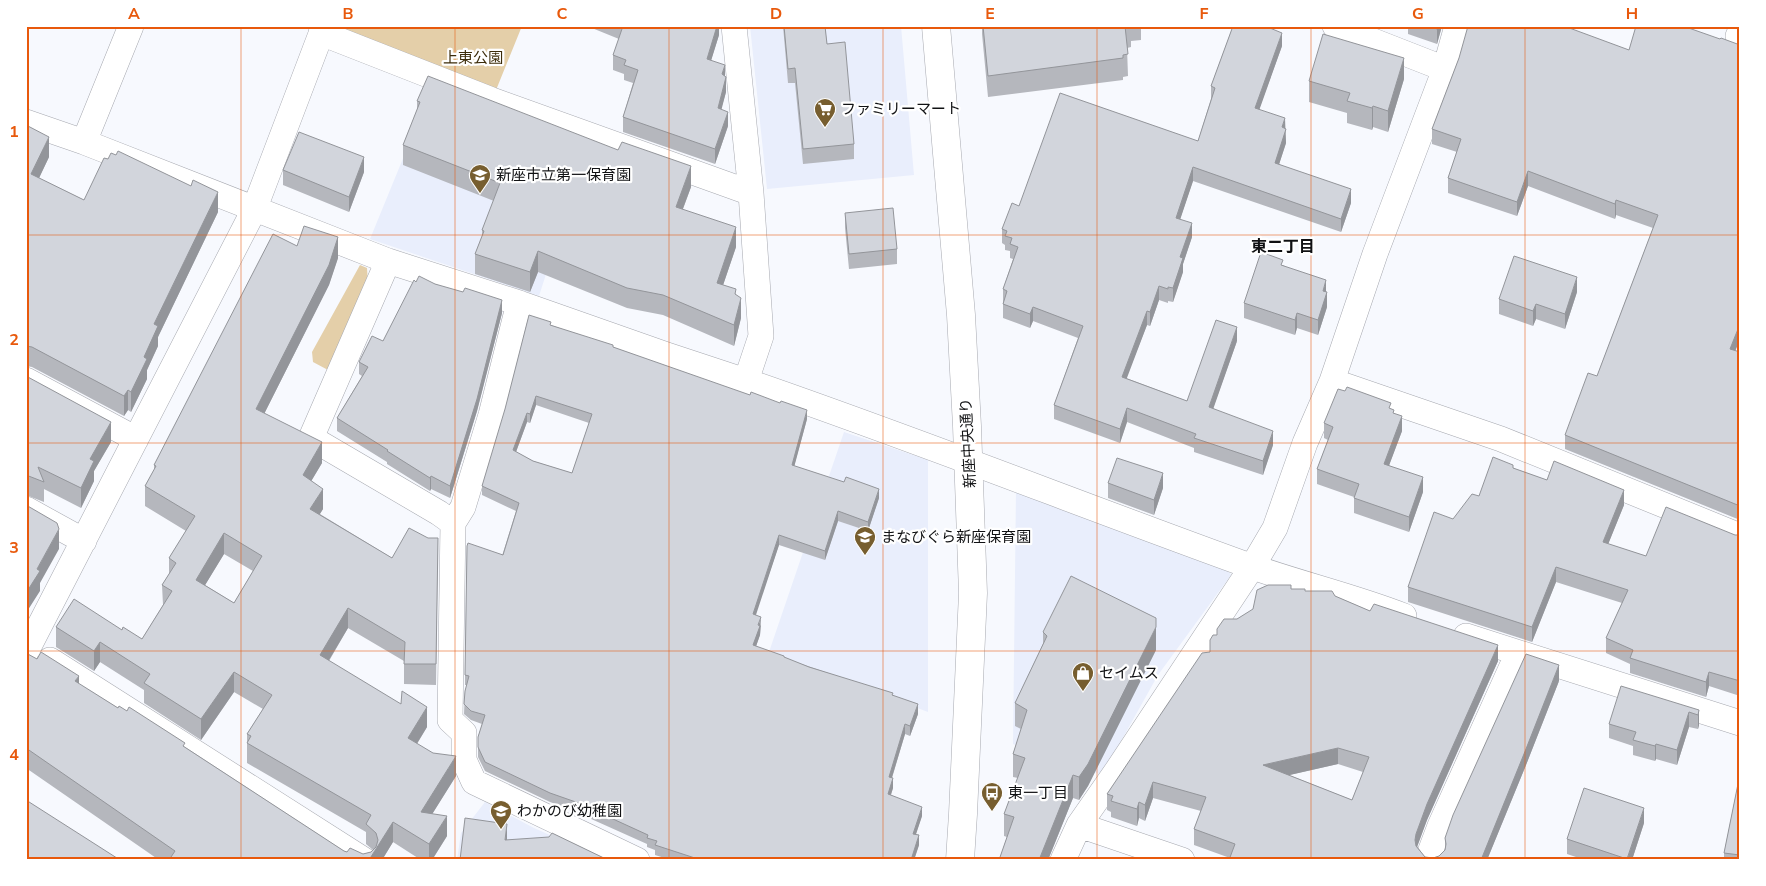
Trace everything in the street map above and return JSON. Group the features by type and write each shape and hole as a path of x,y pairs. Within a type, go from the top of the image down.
{"street":[{"path":"84,142 131,26"},
{"path":"734,26 751,193 761,336 746,381"},
{"name":"新座中央通り","path":"936,26 961,315 969,462 973,593 960,860"},
{"path":"1335,26 1444,69"},
{"path":"1063,860 1079,825 1252,567 1274,528 1305,443 1332,381 1375,254 1444,69 1457,26"},
{"path":"364,860 27,648 254,210 323,30 492,100 751,193"},
{"path":"1740,32 1738,36 1740,37"},
{"path":"26,122 84,142 388,261 519,302 667,355 839,413 1252,567 1375,604 1422,622"},
{"path":"388,261 312,438 453,523"},
{"path":"519,302 491,415 463,506 453,523 450,720 464,733 464,760 474,782 637,860"},
{"path":"26,380 136,439"},
{"path":"1332,381 1501,439 1740,536"},
{"path":"26,509 84,541"},
{"path":"1448,631 1740,723"},
{"path":"1432,860 1430,855 1440,826 1518,653"},
{"path":"1079,825 1182,860"}],"shaded area":[{"path":"750,26 901,26 914,175 767,189"},
{"name":"新座市立第一保育園","path":"431,90 586,150 539,296 370,239"},
{"name":"まなびぐら新座保育園","path":"844,432 928,460 928,712 769,652"},
{"path":"1016,490 1223,564 1231,575 1158,675 1102,775 1013,744"},
{"name":"わかのび幼稚園","path":"485,802 534,828 606,860 457,860 461,833"}],"green space":[{"name":"上東公園","path":"324,26 522,26 492,100"},
{"path":"360,265 367,268 368,285 328,370 313,362 312,352"}],"building":[{"path":"623,26 717,26 707,59 725,65 722,74 726,77 718,108 728,112 715,149 623,117 638,70 624,65 626,60 613,55"},
{"path":"784,26 825,26 827,44 845,42 854,144 803,149 795,68 788,69"},
{"path":"983,26 1125,26 1128,54 1123,55 1123,58 988,76"},
{"path":"1233,26 1265,26 1282,33 1255,108 1285,118 1282,127 1286,129 1275,163 1351,189 1341,219 1193,167 1176,218 1192,223 1180,257 1183,258 1173,288 1168,287 1168,289 1159,286 1150,312 1147,311 1122,377 1187,401 1216,320 1237,327 1209,407 1273,431 1263,461 1194,438 1196,434 1127,408 1120,429 1054,405 1083,326 1033,307 1030,314 1003,304 1007,291 1003,289 1018,247 1010,244 1012,238 1005,236 1007,231 1002,229 1012,203 1019,206 1060,93 1198,141 1215,88 1211,86"},
{"path":"1468,26 1564,26 1629,50 1636,26 1683,26 1740,45 1740,324 1730,349 1740,352 1740,506 1565,435 1588,373 1597,376 1658,215 1616,200 1615,204 1528,171 1517,202 1448,178 1461,139 1432,129 1459,58"},
{"path":"1323,34 1404,58 1388,111 1347,101 1350,93 1309,81"},
{"path":"428,76 618,150 622,142 691,166 676,207 736,227 717,283 736,289 735,294 741,298 734,325 663,295 627,288 538,251 530,272 475,254 500,183 403,145 420,102 417,101"},
{"path":"26,125 49,137 31,174 84,200 104,158 108,159 111,153 116,155 118,151 191,186 193,180 218,192 154,324 158,326 144,357 147,359 131,392 128,390 124,396 32,347 26,346"},
{"path":"299,132 364,157 349,197 283,170"},
{"path":"893,208 897,249 849,254 845,213"},
{"path":"304,226 338,237 329,265 256,409 322,442 303,475 323,489 310,509 392,558 409,528 428,538 438,538 436,664 404,664 405,642 348,608 320,655 401,704 402,691 427,707 408,738 433,753 456,756 421,812 447,816 429,844 393,822 369,860 169,860 175,851 26,748 26,653 37,659 41,652 79,676 75,681 118,708 119,706 127,711 129,707 185,743 183,746 344,851 347,852 350,848 363,854 371,852 376,847 378,840 376,833 366,824 371,815 247,743 251,736 247,734 272,695 234,672 201,719 144,683 150,674 100,642 94,651 56,627 74,599 122,630 123,627 142,639 172,591 162,585 176,563 169,558 195,516 145,486 273,234 297,246","holes":["224,533 262,556 234,603 196,580"]},
{"path":"1261,252 1283,260 1281,265 1326,280 1323,291 1327,292 1318,320 1297,313 1295,320 1244,303"},
{"path":"1514,256 1577,277 1565,314 1536,304 1533,311 1499,299"},
{"path":"419,276 435,284 463,292 465,288 502,300 477,399 450,486 431,476 430,478 337,418 368,367 359,362 372,336 383,341 414,280 416,282"},
{"path":"529,315 551,322 550,325 613,345 613,347 750,395 751,392 780,403 781,401 807,410 792,465 844,482 846,477 879,489 868,522 838,511 825,551 779,535 753,614 761,617 758,625 760,626 753,645 809,667 893,693 892,695 918,704 910,726 905,724 889,777 893,778 888,794 922,807 913,834 919,835 911,860 701,860 655,845 657,841 647,838 648,835 590,807 550,793 485,762 478,747 478,737 485,715 471,711 464,704 469,676 465,675 467,546 468,543 503,555 519,503 482,486 505,409","holes":["536,396 592,414 572,473 533,461 513,450 527,413 530,414"]},
{"path":"26,376 111,422 90,459 94,461 81,488 38,467 44,482 26,475"},
{"path":"1347,387 1391,403 1389,408 1394,410 1393,413 1402,416 1384,464 1423,477 1409,517 1354,498 1359,484 1317,469 1333,427 1324,423 1338,389 1345,391"},
{"path":"1493,457 1513,465 1513,468 1547,480 1554,461 1624,490 1603,542 1646,556 1666,507 1735,535 1740,535 1740,681 1709,672 1706,682 1630,658 1633,650 1606,638 1628,590 1556,567 1532,627 1408,587 1434,512 1453,519 1472,494 1479,496"},
{"path":"1117,458 1163,473 1154,500 1108,483"},
{"path":"26,505 57,523 59,529 37,569 40,571 26,593"},
{"path":"1071,576 1156,618 1156,627 1088,764 1079,777 1073,775 1039,860 999,860 1014,817 1004,814 1025,758 1013,754 1027,710 1015,703 1047,636 1043,632"},
{"path":"1268,585 1291,585 1291,589 1332,591 1335,596 1370,611 1374,604 1498,645 1427,804 1416,834 1416,846 1425,857 1433,858 1439,856 1445,850 1445,838 1453,815 1526,654 1559,665 1481,860 1229,860 1235,844 1194,829 1206,797 1153,782 1145,805 1139,802 1137,809 1111,801 1113,796 1107,794 1202,653 1210,652 1210,640 1213,635 1217,635 1217,629 1224,619 1237,619 1253,609 1257,590","holes":["1338,748 1369,757 1352,800 1263,765"]},
{"path":"1621,686 1699,710 1698,715 1689,712 1677,750 1633,740 1636,732 1609,724"},
{"path":"1740,774 1740,855 1724,853"},
{"path":"1584,788 1644,808 1627,859 1567,839"},
{"path":"26,800 120,860 26,860"},
{"name":"わかのび幼稚園","path":"465,818 507,824 505,840 549,837 552,833 608,860 460,860"}],"place":[{"name":"ファミリーマート","path":"825,128"},
{"name":"新座市立第一保育園","path":"480,194"},
{"name":"まなびぐら新座保育園","path":"865,556"},
{"name":"セイムス","path":"1083,692"},
{"name":"東一丁目","path":"992,812"},
{"name":"わかのび幼稚園","path":"501,830"}],"district":[{"name":"東二丁目","path":"1283,246"}]}
